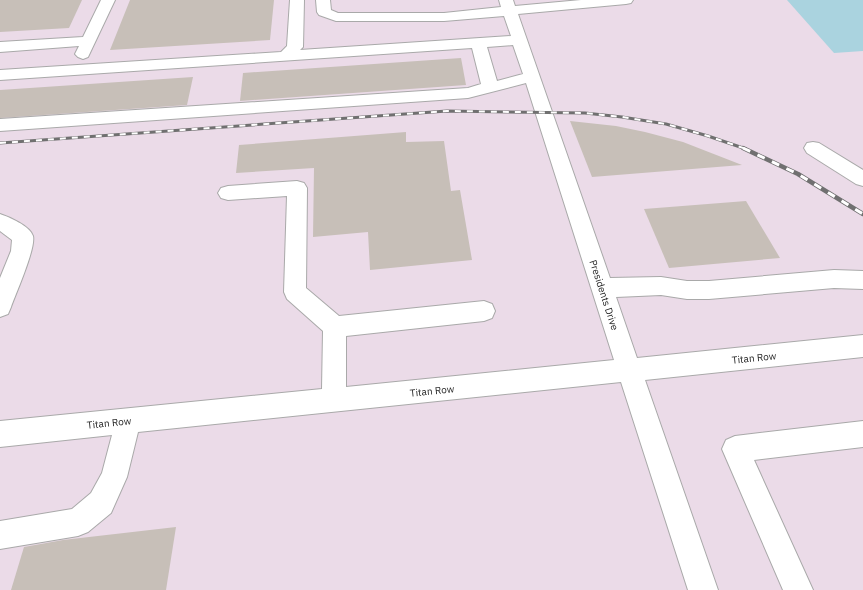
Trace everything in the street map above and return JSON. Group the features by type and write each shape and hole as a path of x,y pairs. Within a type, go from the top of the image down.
{"street":[{"path":"76,70 108,0"},
{"path":"285,56 295,47 296,0"},
{"path":"324,0 324,12 336,17 507,5 626,0"},
{"name":"Presidents Drive","path":"507,5 704,590"},
{"path":"0,75 519,40"},
{"path":"0,47 89,41"},
{"path":"478,43 490,86"},
{"path":"0,125 468,93 490,86 531,77"},
{"path":"813,148 863,179"},
{"path":"228,193 297,188 295,292 335,327 484,311"},
{"path":"0,222 7,225 23,237 22,251 0,307"},
{"path":"602,288 661,286 687,290 710,290 834,278 863,280"},
{"path":"334,401 335,327"},
{"name":"Titan Row","path":"0,434 863,346"},
{"path":"0,535 78,522 101,503 114,477 128,421"},
{"path":"798,590 735,449 863,434"}],"shaded area":[{"path":"0,0 863,0 863,590 0,590"}],"water":[{"path":"787,0 863,0 863,51 834,53"}],"building":[{"path":"0,0 82,0 69,28 0,32"},
{"path":"130,0 274,0 270,40 110,50"},
{"path":"461,58 466,85 240,101 243,73"},
{"path":"193,77 187,105 0,118 0,90"},
{"path":"570,121 616,126 645,132 683,142 742,165 592,177"},
{"path":"406,132 406,142 444,141 451,191 460,190 472,260 370,270 368,232 313,237 314,168 236,173 239,145"},
{"path":"746,201 780,258 669,268 644,209"},
{"path":"176,527 166,590 11,590 24,547 63,540"}],"railway":[{"path":"0,143 447,111 585,113 622,117 666,124 746,149"},
{"path":"743,148 798,174 863,214"}]}
